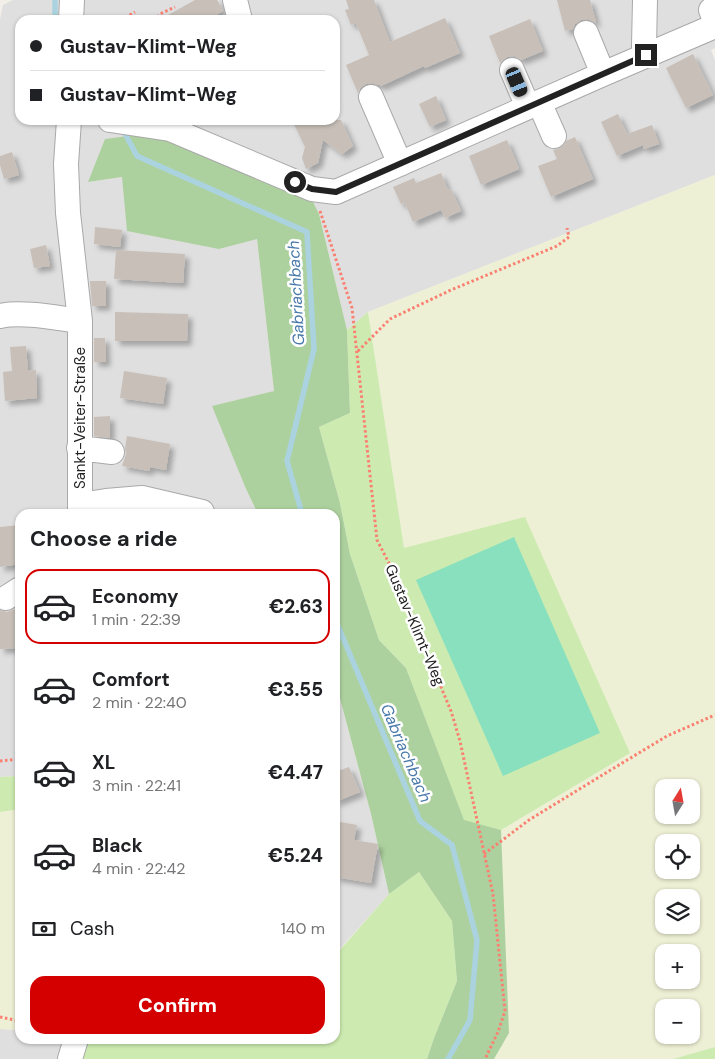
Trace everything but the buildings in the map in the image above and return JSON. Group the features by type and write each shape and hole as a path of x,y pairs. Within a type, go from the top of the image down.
{"street":[{"path":"71,15 72,0"},
{"path":"236,0 239,15"},
{"path":"645,0 644,46 646,55"},
{"path":"715,6 711,10 715,20"},
{"path":"177,125 312,189 336,192 715,26"},
{"path":"586,33 603,74"},
{"path":"512,70 554,136"},
{"path":"371,97 400,164"},
{"name":"Sankt-Veiter-Straße","path":"69,125 66,164 68,212 80,321 80,509"},
{"path":"0,316 8,314 80,321"},
{"path":"80,448 112,452"},
{"path":"83,509 106,501 142,498 189,509"},
{"path":"70,1059 74,1044"}],"path":[{"path":"159,15 175,7"},
{"path":"130,15 135,12"},
{"name":"Gustav-Klimt-Weg","path":"312,189 352,308 377,540 392,569 451,711 460,741 493,894 505,1011 498,1032 485,1059"},
{"path":"357,351 390,319 451,290 557,246 569,237 567,228"},
{"path":"484,854 529,820 667,736 715,715"},
{"path":"0,761 15,760"},
{"path":"0,1017 15,1020"}],"shaded area":[{"path":"13,0 715,0 715,48 711,50 715,61 715,175 368,312 347,330 319,214 158,132 88,182 122,177 219,249 257,238 274,391 213,406 256,509 15,509 15,776 0,777 0,20 3,5"},
{"path":"340,699 371,814 389,894 340,949"},
{"path":"0,1029 15,1030 15,1044 62,1044 70,1059 0,1059"}],"green space":[{"path":"158,132 308,192 319,214 347,330 350,413 319,427 340,503 350,554 379,640 406,668 464,820 501,830 509,1033 494,1059 427,1059 457,981 452,921 419,872 389,894 371,814 340,699 340,509 256,509 212,406 274,391 257,239 219,249 127,231 122,177 88,182 105,139"},
{"path":"715,175 715,1047 673,1059 494,1059 509,1033 501,830 630,753 404,548 368,312"},
{"path":"368,312 404,548 525,517 630,753 501,830 464,821 406,668 379,640 350,554 340,503 319,427 350,413 347,330"},
{"path":"514,537 600,733 503,776 416,580"},
{"path":"15,776 15,810 0,812 0,777"},
{"path":"15,810 15,1030 0,1029 0,812"},
{"path":"419,872 452,921 457,981 427,1059 70,1059 74,1044 340,1044 340,950 389,894"},
{"path":"715,1047 715,1059 673,1059"}],"waterway":[{"name":"Gabriachbach","path":"55,0 55,15"},
{"name":"Gabriachbach","path":"122,128 137,156 307,232 314,349 287,461 301,509"},
{"name":"Gabriachbach","path":"340,631 420,821 452,845 477,940 470,1020 448,1059"}],"route":[{"path":"295,182 312,189 336,192 646,55"}]}
